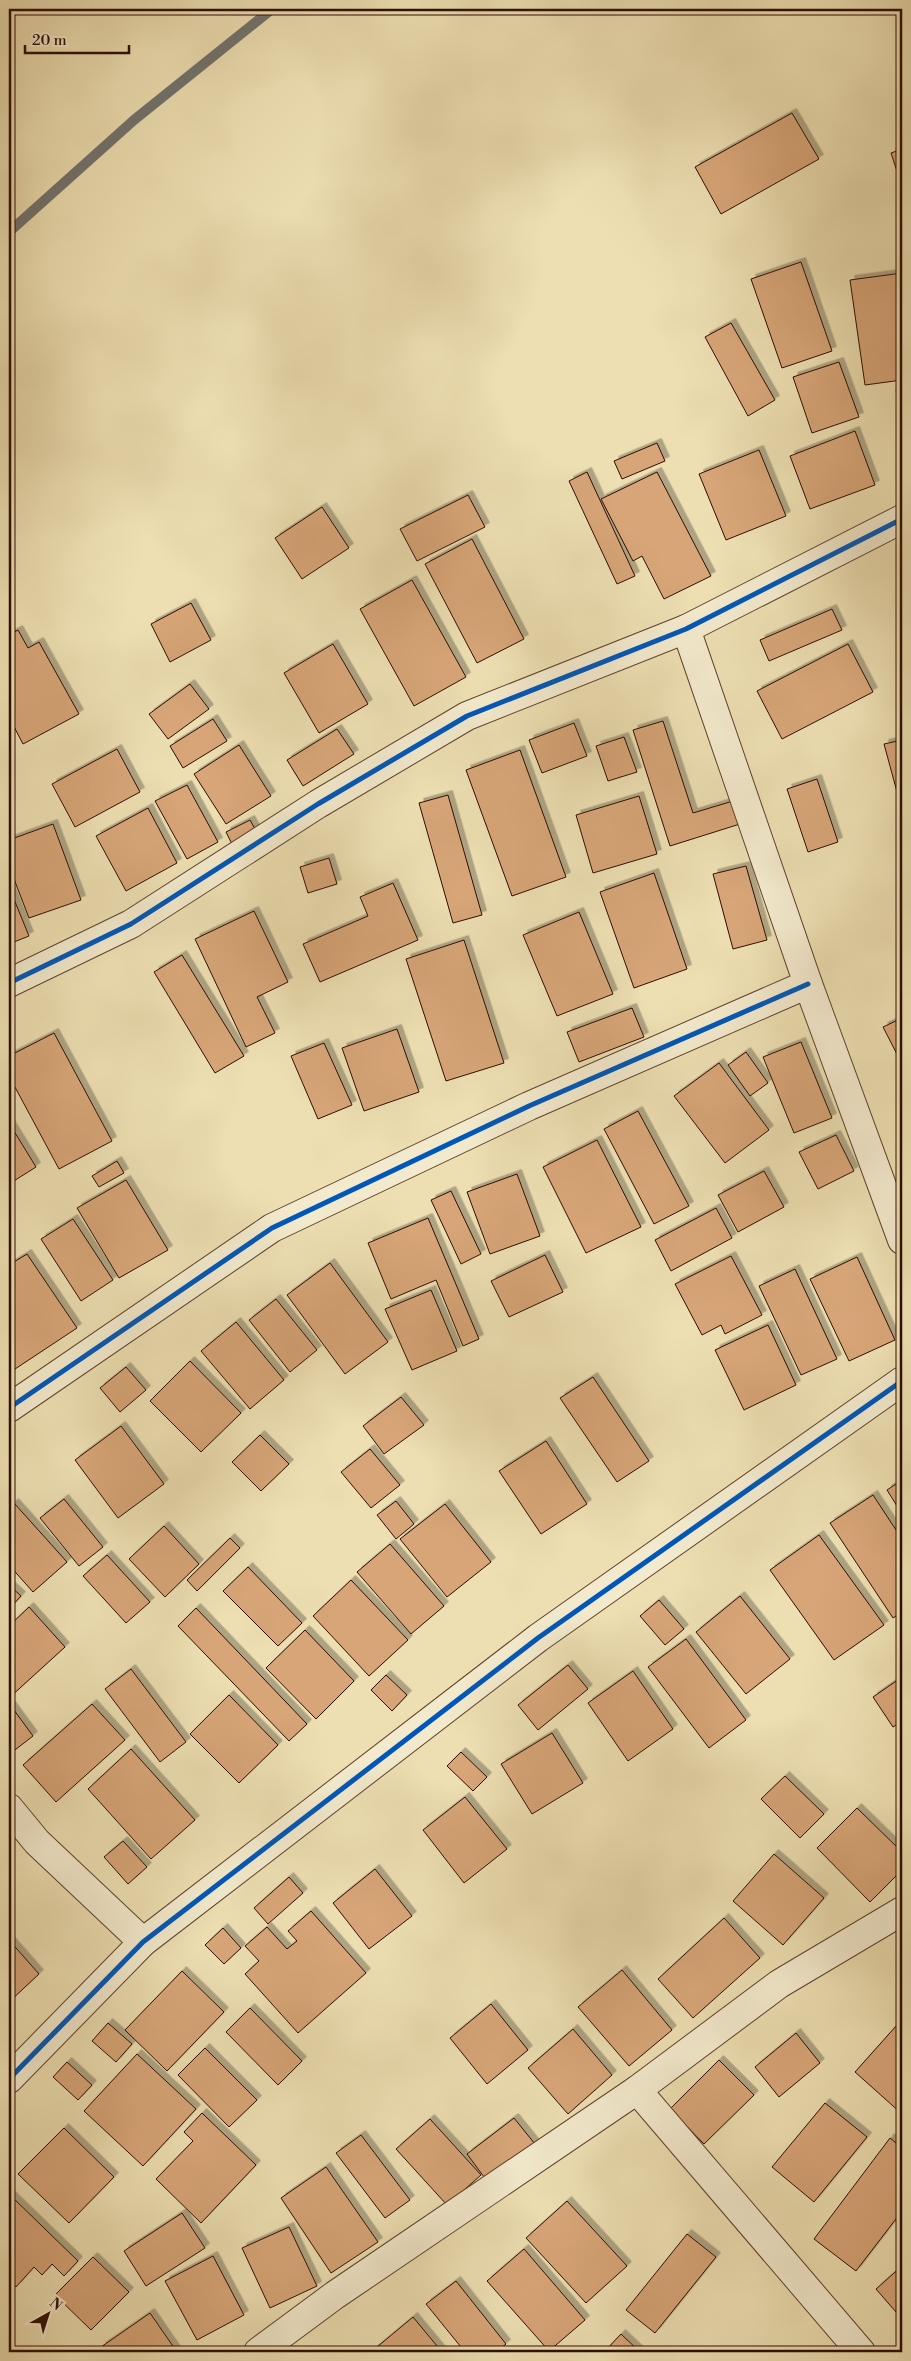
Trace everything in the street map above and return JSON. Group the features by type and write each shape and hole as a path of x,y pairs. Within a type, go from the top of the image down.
{"street":[{"path":"9,983 131,924 318,804 467,716 686,629 902,519"},
{"path":"686,629 808,984 902,1240"},
{"path":"9,1408 272,1228 529,1106 808,984"},
{"path":"9,2079 143,1942 538,1638 902,1381"},
{"path":"9,1808 37,1842 143,1942"},
{"path":"258,2352 344,2289 637,2090 779,1984 902,1911"},
{"path":"637,2090 861,2352"}],"building":[{"path":"893,9 902,9 902,28"},
{"path":"792,113 819,159 721,214 695,167"},
{"path":"902,149 902,187 891,153"},
{"path":"801,262 832,351 782,368 751,279"},
{"path":"902,273 902,380 865,385 850,280"},
{"path":"731,323 775,400 748,416 705,337"},
{"path":"839,362 859,417 812,433 793,377"},
{"path":"902,388 902,413 896,390"},
{"path":"855,431 875,485 810,509 790,456"},
{"path":"657,443 665,461 622,479 614,461"},
{"path":"759,450 786,516 726,540 699,474"},
{"path":"587,472 635,576 617,584 569,481"},
{"path":"657,472 711,576 664,599 642,556 633,561 601,499"},
{"path":"468,495 485,527 417,561 400,529"},
{"path":"322,507 349,548 302,579 275,538"},
{"path":"472,539 524,639 477,663 425,564"},
{"path":"412,580 466,677 414,706 360,609"},
{"path":"191,603 211,640 170,662 151,624"},
{"path":"832,609 842,630 769,661 760,640"},
{"path":"18,630 28,648 39,642 79,714 23,744 9,717 9,635"},
{"path":"333,644 368,704 319,733 284,673"},
{"path":"848,644 873,692 782,739 757,691"},
{"path":"190,684 209,709 168,739 149,714"},
{"path":"213,719 227,741 183,768 170,746"},
{"path":"663,721 693,813 733,801 740,824 670,846 633,730"},
{"path":"574,723 587,756 542,773 529,740"},
{"path":"337,729 354,754 303,786 287,760"},
{"path":"624,737 637,772 608,781 596,746"},
{"path":"902,740 902,803 900,803 884,744"},
{"path":"239,745 271,796 226,824 194,774"},
{"path":"117,749 140,792 75,827 52,784"},
{"path":"520,750 566,877 512,896 466,770"},
{"path":"817,779 838,842 808,852 787,789"},
{"path":"187,785 218,842 187,859 155,801"},
{"path":"448,795 482,915 453,923 419,803"},
{"path":"639,796 657,854 593,873 576,815"},
{"path":"148,808 177,863 126,891 96,836"},
{"path":"250,820 259,836 234,848 226,832"},
{"path":"53,824 81,900 29,918 9,866 9,840"},
{"path":"329,858 337,884 308,893 300,867"},
{"path":"746,866 767,940 733,949 713,874"},
{"path":"654,873 687,969 634,988 600,892"},
{"path":"393,883 418,940 320,982 303,944 368,916 360,897"},
{"path":"9,887 29,936 9,944"},
{"path":"254,911 288,982 257,997 275,1033 246,1047 195,939"},
{"path":"579,912 613,994 557,1016 523,935"},
{"path":"464,940 504,1063 446,1081 406,959"},
{"path":"182,955 244,1056 215,1073 154,972"},
{"path":"632,1008 644,1037 579,1062 567,1032"},
{"path":"902,1018 902,1064 883,1027"},
{"path":"397,1029 419,1092 364,1111 342,1048"},
{"path":"54,1033 112,1141 59,1169 9,1076 9,1056"},
{"path":"801,1042 832,1118 794,1133 763,1057"},
{"path":"324,1043 352,1105 318,1119 291,1056"},
{"path":"746,1052 768,1083 750,1096 728,1065"},
{"path":"719,1063 769,1130 725,1163 674,1096"},
{"path":"638,1111 689,1206 654,1224 604,1129"},
{"path":"9,1123 36,1167 9,1184"},
{"path":"836,1135 854,1171 818,1189 799,1152"},
{"path":"597,1140 641,1227 586,1253 543,1167"},
{"path":"117,1161 124,1173 99,1187 92,1176"},
{"path":"764,1171 784,1207 738,1232 718,1195"},
{"path":"517,1174 540,1236 490,1254 467,1192"},
{"path":"126,1180 168,1250 119,1278 77,1208"},
{"path":"451,1191 481,1254 461,1264 431,1200"},
{"path":"716,1208 732,1238 671,1271 655,1240"},
{"path":"428,1218 479,1339 463,1346 436,1280 391,1299 368,1243"},
{"path":"73,1219 113,1280 81,1301 41,1239"},
{"path":"27,1254 77,1328 9,1373 9,1265"},
{"path":"545,1255 563,1292 509,1317 491,1281"},
{"path":"731,1256 762,1315 725,1334 721,1325 702,1335 675,1284"},
{"path":"857,1257 895,1340 849,1361 810,1279"},
{"path":"330,1263 388,1342 345,1374 287,1295"},
{"path":"795,1269 837,1359 801,1375 759,1286"},
{"path":"431,1290 457,1351 412,1370 385,1309"},
{"path":"276,1299 317,1350 290,1372 249,1320"},
{"path":"236,1322 284,1380 250,1409 201,1351"},
{"path":"768,1325 796,1385 744,1410 715,1350"},
{"path":"190,1361 241,1413 201,1452 150,1401"},
{"path":"126,1367 146,1390 120,1412 100,1388"},
{"path":"593,1377 649,1461 617,1482 560,1398"},
{"path":"401,1397 424,1425 384,1454 363,1426"},
{"path":"121,1426 164,1484 118,1518 75,1460"},
{"path":"260,1435 289,1464 261,1491 232,1462"},
{"path":"546,1441 587,1504 541,1534 499,1471"},
{"path":"370,1449 400,1485 371,1508 341,1472"},
{"path":"902,1480 902,1514 887,1490"},
{"path":"873,1495 902,1539 902,1612 893,1618 830,1523"},
{"path":"64,1499 103,1547 79,1566 40,1518"},
{"path":"396,1501 414,1524 396,1539 377,1515"},
{"path":"14,1503 67,1562 33,1592 9,1565 9,1508"},
{"path":"445,1504 491,1562 447,1597 400,1539"},
{"path":"164,1526 199,1564 165,1597 129,1559"},
{"path":"819,1535 884,1625 834,1660 770,1570"},
{"path":"230,1538 240,1548 197,1591 187,1580"},
{"path":"390,1544 444,1606 411,1634 357,1572"},
{"path":"107,1555 150,1602 126,1623 83,1576"},
{"path":"248,1567 302,1623 278,1646 223,1591"},
{"path":"351,1580 408,1640 369,1676 313,1616"},
{"path":"9,1585 21,1596 9,1609"},
{"path":"740,1596 790,1659 746,1694 696,1632"},
{"path":"659,1600 684,1629 665,1645 640,1616"},
{"path":"29,1607 65,1647 9,1698 9,1626"},
{"path":"196,1608 307,1724 289,1741 178,1626"},
{"path":"305,1630 354,1681 316,1719 266,1668"},
{"path":"686,1639 746,1720 709,1748 648,1667"},
{"path":"568,1665 588,1689 538,1730 518,1705"},
{"path":"131,1669 186,1742 160,1762 105,1689"},
{"path":"633,1671 673,1729 628,1761 588,1703"},
{"path":"386,1675 407,1695 392,1711 371,1690"},
{"path":"902,1677 902,1721 893,1727 873,1697"},
{"path":"229,1695 278,1745 239,1783 190,1734"},
{"path":"92,1704 125,1740 56,1802 23,1765"},
{"path":"11,1706 33,1736 11,1753 9,1750 9,1708"},
{"path":"552,1733 583,1783 532,1814 501,1764"},
{"path":"131,1749 195,1820 151,1859 88,1789"},
{"path":"461,1752 487,1777 473,1791 447,1766"},
{"path":"785,1776 824,1814 800,1838 761,1799"},
{"path":"465,1797 507,1849 464,1883 423,1830"},
{"path":"857,1808 902,1852 902,1870 870,1902 817,1848"},
{"path":"123,1841 147,1867 128,1884 104,1857"},
{"path":"774,1854 824,1898 783,1945 733,1901"},
{"path":"375,1869 412,1916 369,1949 333,1903"},
{"path":"289,1877 303,1893 268,1924 254,1908"},
{"path":"311,1911 366,1973 298,2033 245,1974 259,1961 245,1946 267,1927 287,1949 297,1941 288,1931"},
{"path":"724,1918 760,1958 693,2018 658,1979"},
{"path":"223,1928 241,1948 224,1964 205,1945"},
{"path":"9,1940 39,1974 9,2002"},
{"path":"622,1970 672,2030 629,2066 578,2007"},
{"path":"182,1971 224,2012 167,2071 125,2030"},
{"path":"491,2004 528,2050 487,2084 450,2038"},
{"path":"250,2008 302,2061 278,2085 226,2032"},
{"path":"108,2023 132,2044 116,2062 92,2041"},
{"path":"897,2025 902,2029 902,2114 855,2072"},
{"path":"573,2029 612,2075 568,2114 528,2068"},
{"path":"796,2033 820,2063 779,2097 755,2067"},
{"path":"205,2048 257,2100 229,2127 178,2075"},
{"path":"137,2054 196,2109 143,2166 84,2111"},
{"path":"719,2060 754,2095 704,2144 670,2109"},
{"path":"67,2062 92,2085 78,2100 53,2077"},
{"path":"825,2103 867,2137 814,2202 772,2167"},
{"path":"202,2113 256,2165 201,2223 156,2179 193,2141 184,2132"},
{"path":"514,2118 535,2144 487,2181 467,2154"},
{"path":"430,2119 481,2175 447,2205 396,2149"},
{"path":"64,2128 114,2177 69,2223 18,2174"},
{"path":"361,2135 410,2200 385,2218 336,2153"},
{"path":"890,2138 902,2148 902,2211 856,2271 814,2239"},
{"path":"326,2167 378,2242 331,2273 281,2198"},
{"path":"9,2194 78,2261 64,2276 52,2264 42,2275 34,2267 16,2287 9,2280"},
{"path":"567,2201 627,2266 586,2303 526,2238"},
{"path":"182,2213 205,2248 146,2286 124,2251"},
{"path":"289,2227 317,2286 270,2308 242,2248"},
{"path":"687,2234 716,2257 655,2333 626,2310"},
{"path":"524,2249 585,2320 549,2351 487,2281"},
{"path":"213,2256 244,2315 197,2340 165,2281"},
{"path":"93,2257 129,2292 91,2330 55,2295"},
{"path":"902,2266 902,2319 876,2289"},
{"path":"456,2281 506,2344 496,2352 465,2352 426,2304"},
{"path":"150,2313 177,2352 105,2352 101,2347"},
{"path":"413,2317 442,2352 371,2352"},
{"path":"621,2334 640,2352 604,2352"}],"waterway":[{"path":"9,232 134,120 272,9"}],"cycle path":[{"path":"9,983 131,924 318,804 467,716 686,629 902,519"},
{"path":"9,1408 272,1228 529,1106 808,984"},
{"path":"9,2079 143,1942 538,1638 902,1381"}]}
